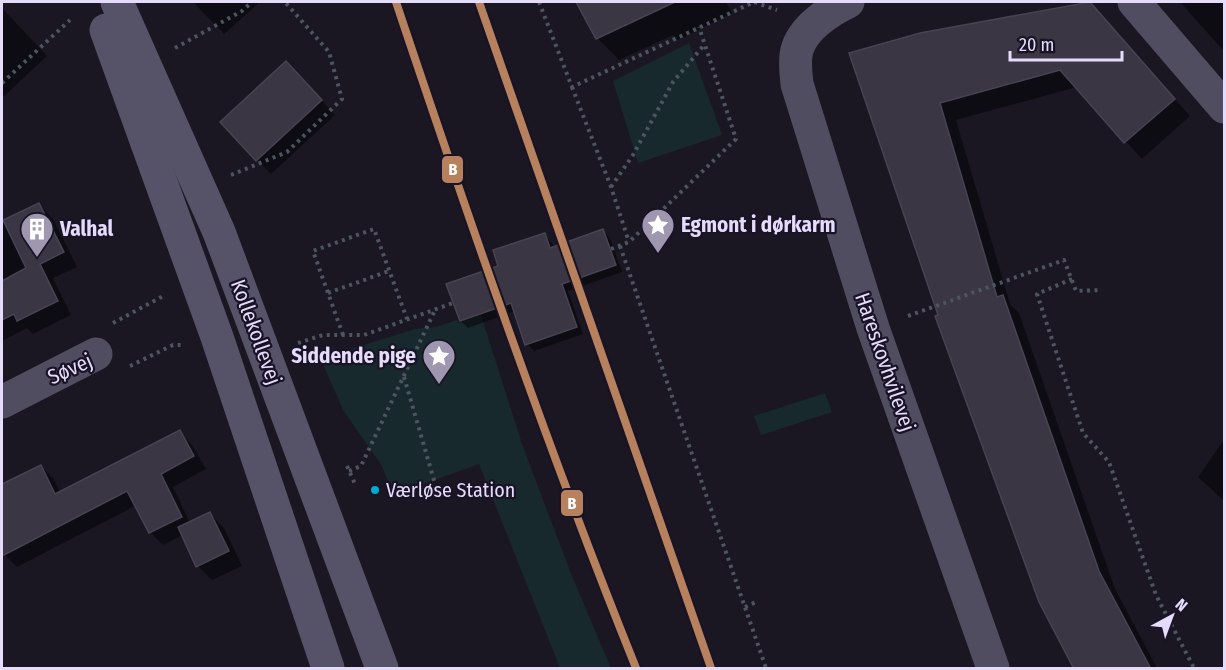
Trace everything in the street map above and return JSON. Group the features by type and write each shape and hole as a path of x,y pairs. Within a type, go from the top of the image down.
{"street":[{"name":"Kollekollevej","path":"117,2 219,232 382,669"},
{"path":"815,24 834,9 848,2"},
{"path":"1141,4 1224,107"},
{"name":"Kollekollevej","path":"87,7 119,63 217,337 328,669"},
{"name":"Hareskovhvilevej","path":"815,24 802,39 796,51 796,84 862,297 993,669"},
{"name":"Søvej","path":"2,402 96,354"}],"path":[{"path":"144,64 242,11 252,2"},
{"path":"200,187 287,152 342,99 328,52 285,2"},
{"path":"539,2 611,187 629,242"},
{"path":"572,87 755,2 815,24"},
{"path":"2,82 87,7"},
{"path":"610,249 629,242 736,139 699,27"},
{"path":"611,187 633,155 673,82 705,44"},
{"path":"343,335 313,251 374,230 407,319"},
{"path":"620,246 766,669"},
{"path":"930,308 1064,260 1076,291 1101,290"},
{"path":"328,293 390,271"},
{"path":"1072,279 1037,294 1083,433 1109,462 1156,595 1194,669"},
{"path":"96,354 107,326 171,292"},
{"path":"295,344 323,334 364,335 453,303"},
{"path":"312,485 361,466 436,308"},
{"name":"Søvej","path":"96,354 127,367 173,345"},
{"path":"404,376 438,494"},
{"path":"745,607 756,602"}],"shaded area":[{"path":"689,43 722,135 638,163 613,81"},
{"path":"481,315 523,447 572,576 611,668 560,668 479,464 393,495 382,466 343,410 317,350 328,347 345,351 415,329 436,327 457,320 459,323"},
{"path":"825,393 832,412 761,435 754,416"}],"building":[{"path":"576,2 675,2 596,39"},
{"path":"1090,2 1175,99 1124,143 1060,70 940,103 997,297 1003,295 1099,571 1151,669 1074,669 1039,602 935,316 938,315 849,53 920,33"},
{"path":"286,61 322,100 256,161 220,122"},
{"name":"Valhal","path":"39,203 64,252 40,264 58,301 17,321 14,314 2,320 2,281 26,268 3,220"},
{"path":"603,229 616,265 562,284 577,327 525,345 511,303 460,321 446,284 498,266 493,250 545,233 550,248"},
{"path":"180,430 194,456 161,474 182,517 149,533 127,491 2,556 2,484 41,465 55,494"},
{"path":"210,512 229,551 196,567 178,527"}],"transit line":[{"name":"B","path":"396,2 511,337 603,586 636,668"},
{"name":"B","path":"479,2 711,668"}],"place":[{"name":"Egmont i dørkarm","path":"658,254"},
{"name":"Valhal","path":"37,258"},
{"name":"Siddende pige","path":"439,385"},
{"name":"Værløse Station","path":"375,490"}]}
